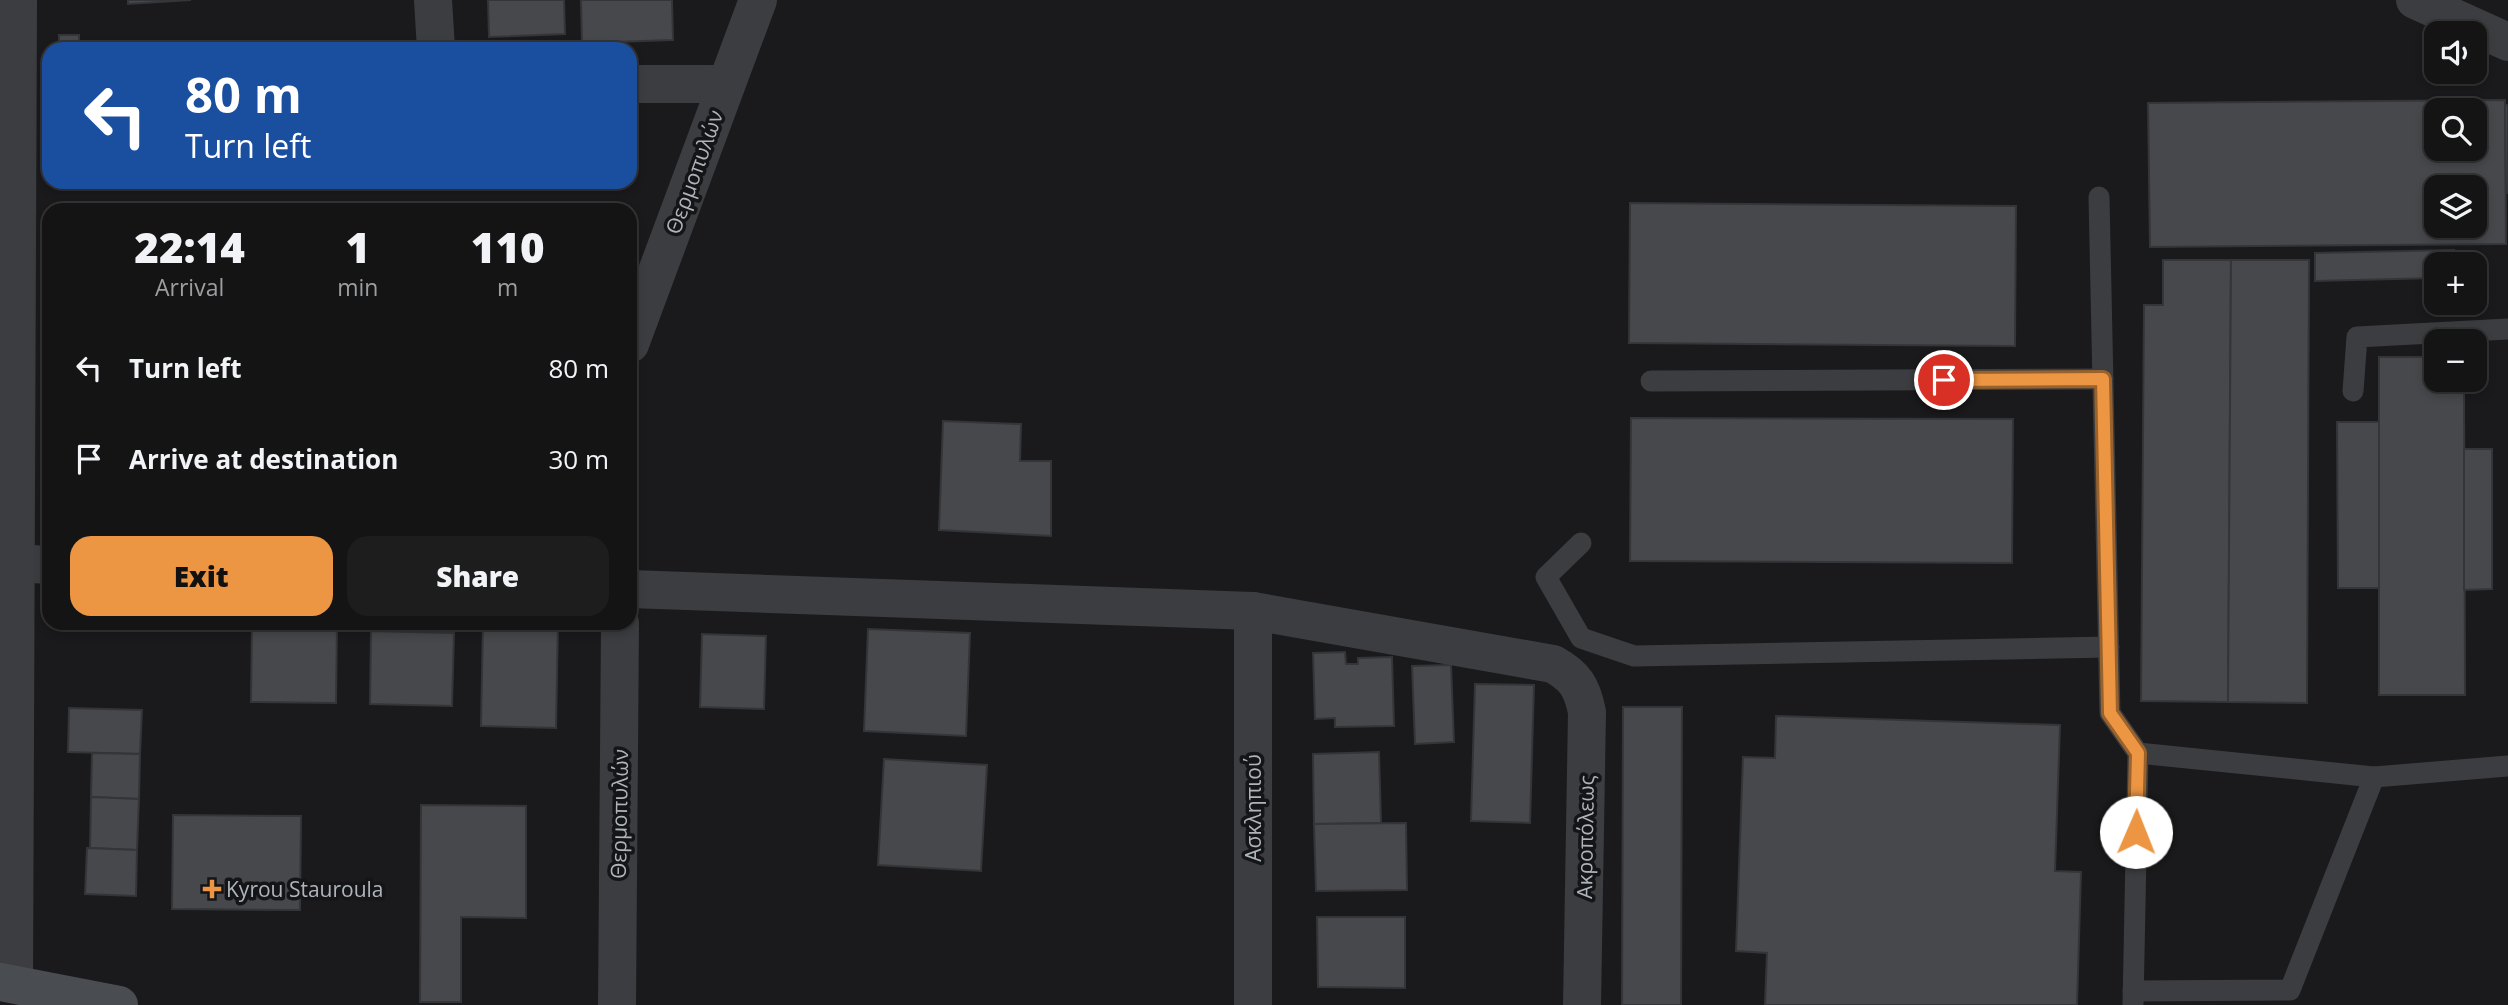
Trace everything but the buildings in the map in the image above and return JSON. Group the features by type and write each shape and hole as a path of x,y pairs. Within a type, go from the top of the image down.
{"main road":[{"path":"7,983 119,1005"}],"street":[{"path":"7,983 33,564 9,310 18,0"},
{"path":"433,0 436,42"},
{"name":"Θερμοπυλών","path":"637,325 758,0"},
{"path":"2415,0 2508,42"},
{"path":"637,84 726,84"},
{"path":"637,589 1253,611"},
{"name":"Ακροπόλεως","path":"1253,611 1553,664 1570,674 1582,689 1587,712 1582,1005"},
{"name":"Ασκληπιού","path":"1252,1005 1253,611"},
{"name":"Θερμοπυλών","path":"617,1005 620,630"}],"lane":[{"path":"2099,197 2110,713 2138,753 2133,998 2290,990 2374,777"},
{"path":"2353,391 2357,337 2508,329"},
{"path":"1651,381 2103,379"},
{"path":"1581,543 1546,577 1581,638 1634,656 2109,648"},
{"path":"2138,753 2374,777 2508,766"}],"place":[{"name":"Kyrou Stauroula","path":"212,889"}],"route":[{"path":"1944,380 2103,379 2110,713 2138,753 2136,832"}]}
